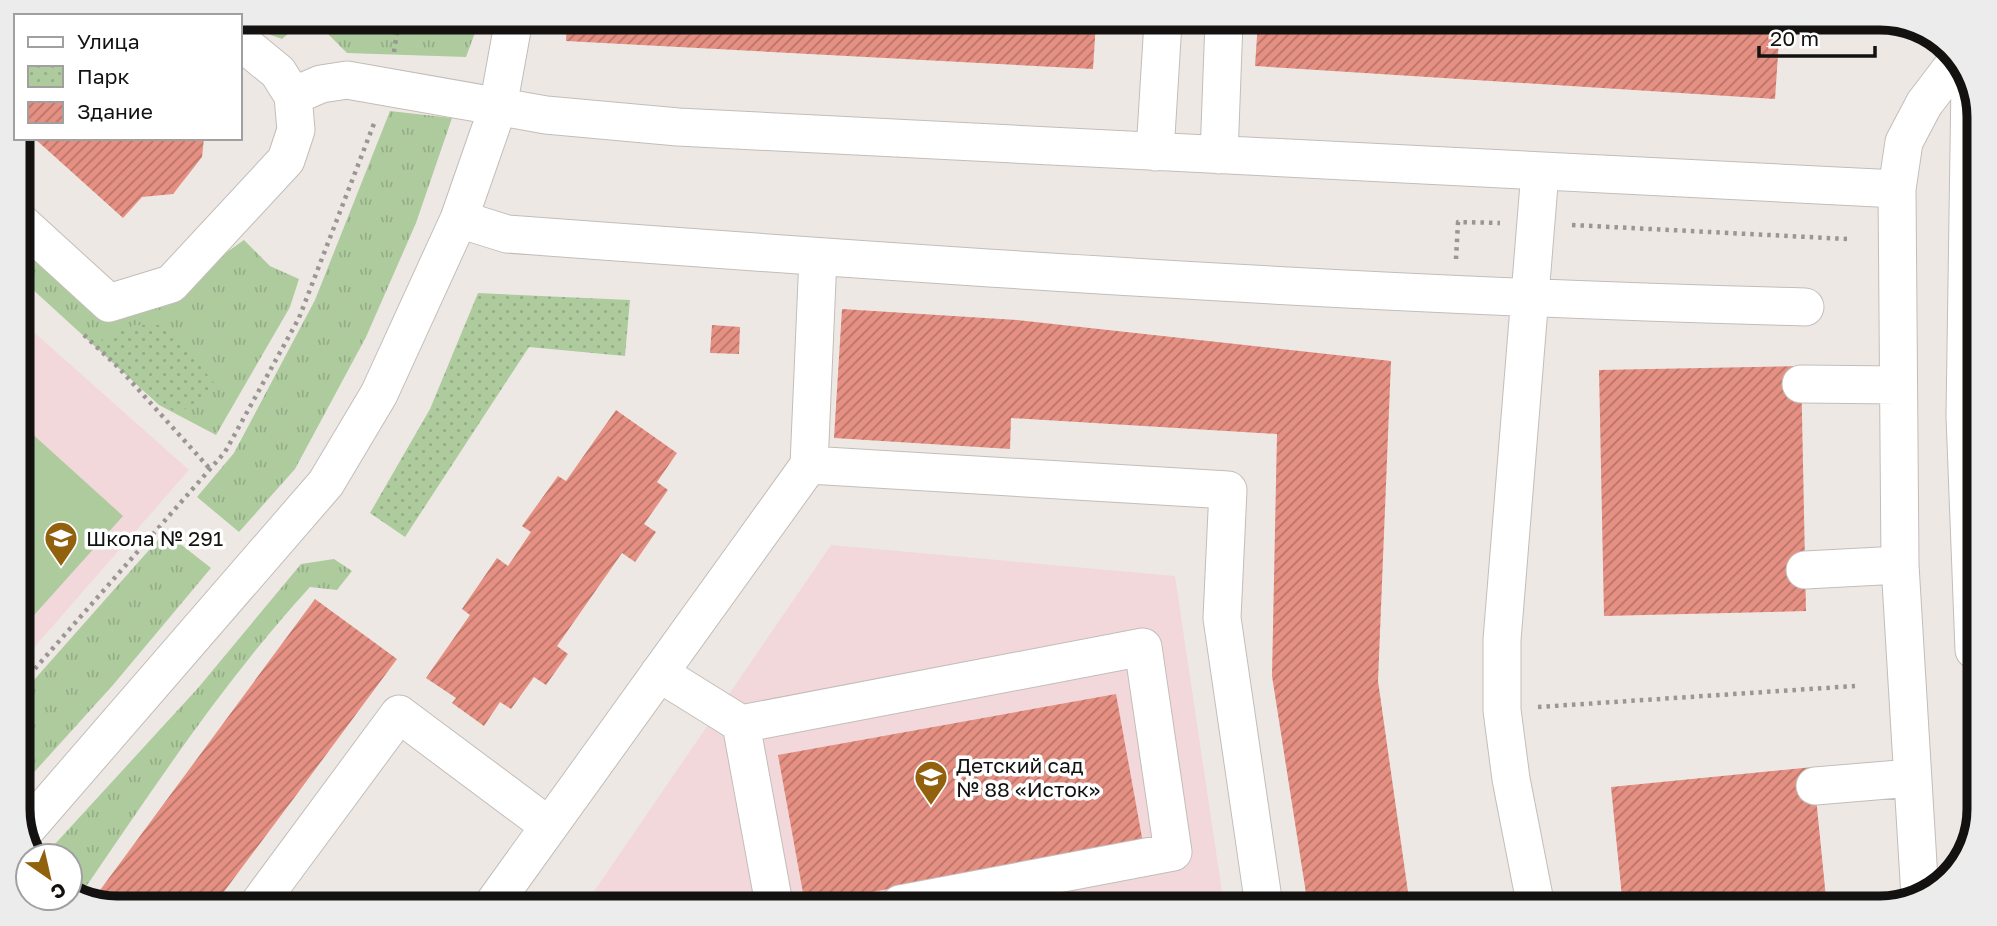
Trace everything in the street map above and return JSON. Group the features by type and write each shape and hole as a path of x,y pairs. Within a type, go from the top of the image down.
{"street":[{"path":"31,824 326,484 379,394 459,219 498,107 512,30"},
{"path":"1155,152 1163,30"},
{"path":"1219,155 1224,30"},
{"path":"30,231 109,303 171,284 286,160 296,130 293,96 278,72 242,43"},
{"path":"1919,887 1900,565 1897,189 1904,142 1924,104 1952,67"},
{"path":"293,96 321,84 347,80 546,115 678,127 1897,189"},
{"path":"1534,896 1502,710 1502,640 1540,172"},
{"path":"459,219 507,234 818,257 1530,300 1805,307"},
{"path":"499,896 809,465 818,257"},
{"path":"1967,282 1967,468"},
{"path":"1801,384 1898,385"},
{"path":"809,465 1228,490 1222,618 1263,896"},
{"path":"1805,570 1900,565"},
{"path":"659,673 741,724 1143,647 1173,852 942,896"},
{"path":"264,896 399,715 549,826"},
{"path":"741,724 773,896"},
{"path":"1815,786 1911,778"}],"path":[{"path":"30,674 225,452 299,318 388,86 397,30"},
{"path":"1455,296 1458,222 1536,223 1847,239"},
{"path":"83,334 119,368 210,469"},
{"path":"1502,710 1855,686"}],"shaded area":[{"name":"Школа № 291","path":"30,329 189,470 30,652"},
{"name":"Детский сад № 88 «Исток»","path":"831,545 1175,576 1223,896 591,896"}],"green space":[{"path":"257,30 292,30 282,39"},
{"path":"324,30 476,30 466,57 347,53"},
{"path":"390,111 452,118 416,223 366,337 295,469 239,532 197,497 234,453 315,300"},
{"path":"244,240 270,266 299,279 290,307 216,435 159,405 30,287 30,246 103,312 206,267"},
{"path":"478,293 630,300 625,356 529,347 405,537 370,513 430,409"},
{"path":"134,325 160,325 190,353 218,388 177,414 119,368 101,340"},
{"path":"30,432 123,516 30,620"},
{"path":"165,532 211,568 113,685 30,777 30,684"},
{"path":"334,559 352,571 337,590 310,587 278,624 188,739 84,890 84,842 57,842 198,688 301,564"}],"building":[{"path":"566,30 1095,30 1093,69 566,41"},
{"path":"1257,30 1780,30 1775,99 1255,66"},
{"path":"36,140 204,140 202,157 173,194 142,197 123,218"},
{"path":"842,309 1017,320 1391,361 1378,681 1409,896 1306,896 1272,676 1277,434 1011,418 1010,449 834,438"},
{"path":"712,325 740,327 739,354 710,353"},
{"path":"1801,366 1806,611 1604,616 1599,370"},
{"path":"616,410 677,453 657,482 668,490 644,524 656,532 635,562 622,553 557,646 568,654 546,685 534,677 511,709 500,702 484,726 452,703 456,698 426,678 470,615 462,609 497,558 508,566 531,532 522,526 558,476 566,481"},
{"path":"315,599 397,659 221,896 97,894"},
{"path":"1116,694 1143,843 849,896 804,896 778,755"},
{"path":"1813,767 1826,896 1622,896 1611,787"}],"place":[{"name":"Школа № 291","path":"61,568"},
{"name":"Детский сад № 88 «Исток»","path":"931,807"}]}
